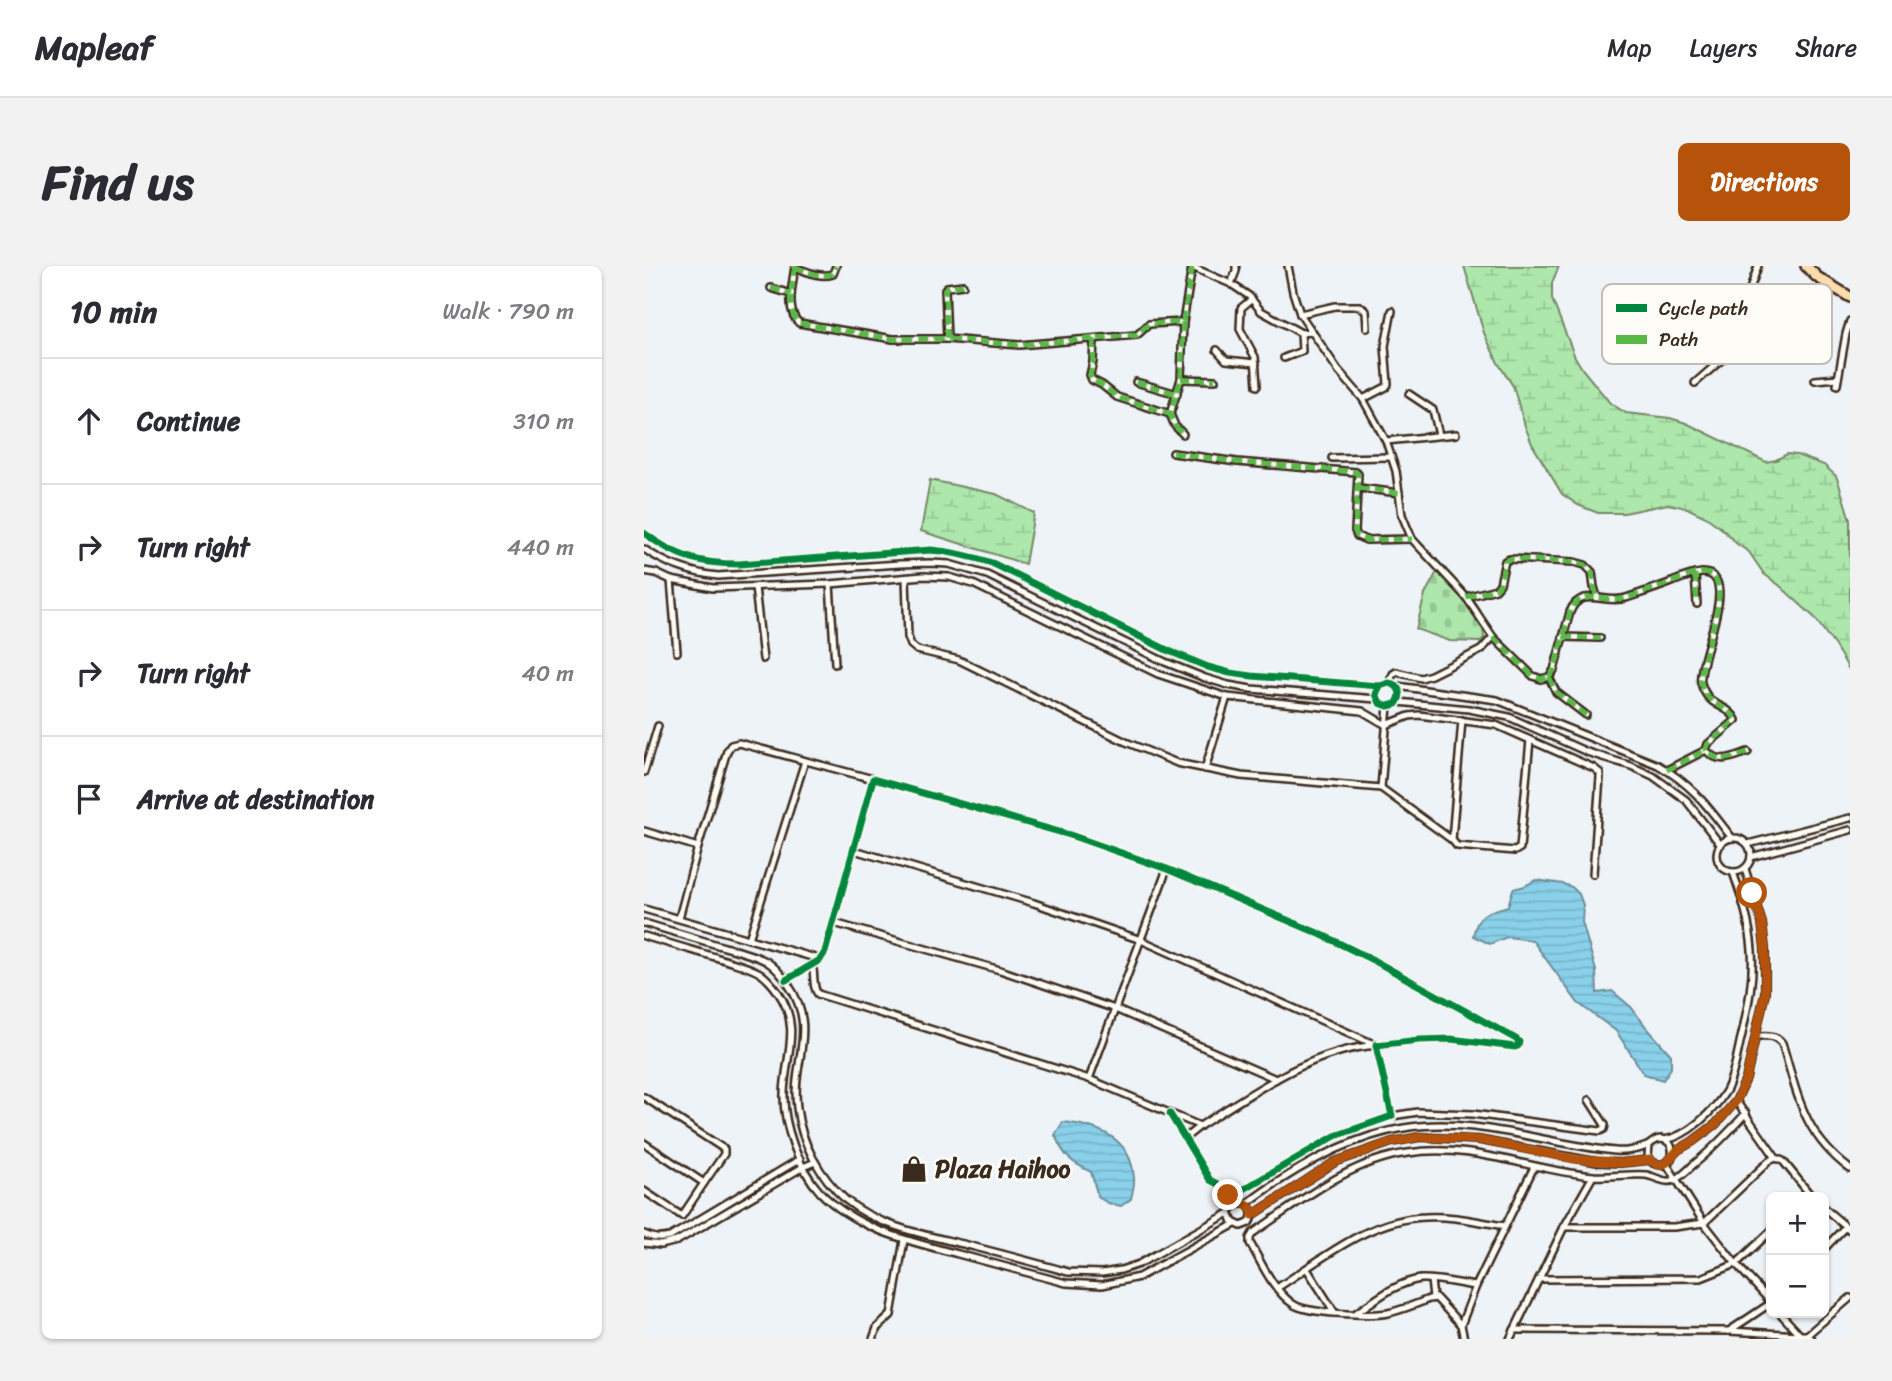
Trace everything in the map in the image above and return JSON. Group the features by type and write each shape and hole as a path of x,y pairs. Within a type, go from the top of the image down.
{"main road":[{"path":"1806,266 1829,284"},
{"path":"1832,286 1850,297"}],"street":[{"path":"836,266 834,274 825,275 795,267 791,294 796,321 893,339 947,339 1019,345 1137,335 1149,324 1183,322"},
{"path":"1231,284 1236,266"},
{"path":"1288,266 1300,314 1338,370 1363,399 1386,441 1396,471 1402,515 1412,539 1466,597 1493,637 1533,676 1541,679 1549,677 1554,670 1570,612 1576,601 1585,597 1617,601 1688,575 1712,575 1716,579 1719,600 1700,679 1713,704 1732,713 1736,720 1708,744 1706,750 1667,770"},
{"path":"1752,284 1758,266"},
{"path":"1184,434 1175,426 1170,414 1181,379 1183,322 1191,267 1245,292 1261,311 1301,333 1312,332"},
{"path":"947,339 945,289 947,286 963,285"},
{"path":"771,288 791,294"},
{"path":"1252,299 1241,308 1240,329 1243,339 1253,352 1256,386"},
{"path":"1300,314 1335,306 1360,306 1366,311 1367,328"},
{"path":"1363,399 1388,384 1385,346 1392,311"},
{"path":"1815,380 1837,382 1850,321"},
{"path":"1283,358 1302,351 1301,333"},
{"path":"1094,339 1090,374 1092,380 1117,397 1170,414"},
{"path":"1217,350 1226,360 1256,363"},
{"path":"1695,383 1718,364"},
{"path":"1181,379 1215,380"},
{"path":"1136,382 1177,394"},
{"path":"1409,394 1433,410 1439,435"},
{"path":"1386,441 1456,434"},
{"path":"1173,453 1237,462 1356,472 1359,488 1355,531 1357,536 1366,540 1412,539"},
{"path":"1332,457 1391,457"},
{"path":"1359,488 1399,493"},
{"path":"644,533 664,548 682,556 719,564 931,551 972,556 992,563 1169,651 1208,667 1252,676 1380,686 1389,683 1497,700 1667,770 1695,791 1732,838"},
{"path":"644,549 678,568 718,576 900,564 948,564 987,575 1165,663 1205,678 1251,689 1377,699 1388,706 1398,702 1500,714 1587,752 1642,771 1670,786 1686,800 1720,844"},
{"path":"1466,597 1496,589 1500,584 1505,561 1510,559 1574,562 1585,565 1592,572 1597,597"},
{"path":"644,571 671,580 713,588 830,584 936,576 960,580 1158,674 1227,697 1362,711 1386,725"},
{"path":"1695,574 1697,604"},
{"path":"906,578 908,637 917,650 959,660 1149,753 1177,763 1241,776 1381,788 1457,846 1515,851 1520,848 1530,740"},
{"path":"671,580 677,652"},
{"path":"830,584 835,664"},
{"path":"755,587 763,659"},
{"path":"1389,683 1396,672 1421,678 1431,675 1482,650 1493,637"},
{"path":"1563,637 1600,639"},
{"path":"1549,677 1556,692 1586,715"},
{"path":"1377,699 1380,686"},
{"path":"1397,686 1400,697 1398,702"},
{"path":"1206,769 1227,697"},
{"path":"1381,788 1388,706"},
{"path":"1386,725 1419,715 1496,725 1594,768 1600,773 1593,874"},
{"path":"1452,841 1462,720"},
{"path":"644,772 658,726"},
{"path":"679,918 727,751 731,745 739,743 1070,835 1167,869 1270,911 1362,954 1519,1042 1515,1047 1442,1039 1355,1048 1328,1056 1276,1079 1185,1138"},
{"path":"1706,750 1718,759 1748,752"},
{"path":"749,939 805,761"},
{"path":"786,980 820,960 825,952 873,779"},
{"path":"1748,844 1850,818"},
{"path":"1751,857 1850,830"},
{"path":"644,831 698,847"},
{"path":"1253,1215 1251,1208 1239,1203 1232,1206 1229,1213 1230,1219 1236,1224 1247,1224 1253,1215 1335,1162 1392,1142 1420,1137 1479,1140 1597,1162 1650,1160 1658,1165 1666,1163 1678,1150 1716,1124 1736,1101 1746,1079 1765,993 1765,948 1762,923 1745,869 1751,857 1748,844 1741,839 1732,838 1720,844 1717,857 1725,870 1733,872 1745,869"},
{"path":"854,850 1034,903 1141,940 1376,1045"},
{"path":"1089,1079 1167,869"},
{"path":"1246,1204 1281,1179 1339,1149 1383,1132 1405,1127 1481,1127 1576,1147 1622,1152 1649,1146 1656,1140 1673,1139 1687,1131 1710,1111 1726,1091 1734,1069 1751,992 1753,971 1749,926 1733,872"},
{"path":"644,909 820,960"},
{"path":"644,923 766,961 786,980 797,999 803,1021 804,1035 796,1093 803,1136 815,1162 833,1187 849,1202 877,1218 906,1230 1068,1272 1102,1273 1139,1264 1229,1213"},
{"path":"834,923 1000,970 1115,1009 1276,1079"},
{"path":"644,936 746,966 762,974 781,996 788,1009 792,1035 784,1093 784,1108 791,1138 803,1167 819,1190 840,1209 870,1227 904,1240 1066,1283 1102,1285 1139,1277 1236,1224"},
{"path":"812,964 814,990 818,994 1089,1079 1200,1126"},
{"path":"1756,1036 1779,1038 1799,1102 1810,1126 1827,1149 1850,1169"},
{"path":"1376,1045 1392,1116"},
{"path":"644,1097 724,1149 724,1154 682,1216 644,1191"},
{"path":"1171,1114 1210,1180 1231,1191 1244,1189 1335,1136 1392,1116 1430,1111 1473,1114 1600,1131 1605,1125 1589,1100"},
{"path":"1736,1101 1776,1158 1783,1161 1806,1192"},
{"path":"1464,1339 1461,1325 1439,1300 1433,1298 1388,1313 1301,1309 1277,1288 1250,1243 1250,1238 1253,1233 1338,1177 1381,1159 1405,1153 1430,1150 1462,1151 1491,1155 1534,1167 1593,1176 1644,1175 1668,1182 1676,1179 1716,1147 1746,1112"},
{"path":"1665,1140 1672,1147 1672,1156"},
{"path":"644,1143 705,1183"},
{"path":"1649,1146 1647,1151 1650,1160"},
{"path":"1564,1227 1674,1227 1704,1223 1769,1161 1776,1158"},
{"path":"644,1234 661,1239 670,1237 800,1159"},
{"path":"644,1243 661,1245 677,1241 815,1162"},
{"path":"1666,1163 1704,1223 1766,1297"},
{"path":"1461,1325 1476,1286 1534,1167"},
{"path":"1510,1339 1564,1227 1593,1176"},
{"path":"760,1183 764,1190"},
{"path":"1231,1191 1228,1199 1232,1206"},
{"path":"724,1204 728,1211"},
{"path":"1829,1212 1848,1229 1829,1245"},
{"path":"1277,1288 1365,1233 1405,1219 1443,1217 1505,1226"},
{"path":"1539,1279 1695,1279 1736,1264 1766,1236"},
{"path":"873,1339 877,1328 891,1315 904,1240"},
{"path":"1307,1269 1335,1312"},
{"path":"1356,1313 1381,1296 1415,1280 1476,1286"},
{"path":"1431,1280 1433,1298"},
{"path":"1514,1330 1728,1331 1810,1337 1850,1298"},
{"path":"1728,1331 1766,1306"},
{"path":"1785,1318 1800,1335"}],"green space":[{"path":"1464,266 1559,266 1552,283 1552,299 1575,357 1610,403 1626,413 1670,418 1686,423 1766,462 1787,454 1797,455 1824,465 1836,476 1850,520 1850,671 1814,617 1764,574 1749,552 1706,517 1687,508 1668,504 1624,513 1598,513 1578,505 1562,494 1532,444 1513,386 1498,363 1484,333"},
{"path":"930,480 996,494 1034,513 1025,564 921,531"},
{"path":"1438,570 1474,610 1483,629 1484,638 1480,642 1450,641 1416,629 1425,594"}],"water":[{"path":"1536,880 1563,884 1572,887 1579,894 1583,905 1582,922 1596,971 1597,993 1612,991 1631,1007 1671,1055 1671,1068 1663,1080 1644,1074 1616,1031 1578,1003 1532,940 1507,937 1490,944 1473,936 1484,914 1508,906 1513,889"},
{"path":"1063,1122 1100,1131 1119,1143 1132,1164 1134,1180 1131,1199 1121,1206 1098,1197 1091,1172 1069,1158 1058,1142 1055,1135"}],"marked path":[{"path":"795,266 791,304 799,323 893,339 947,339 1019,345 1137,335 1149,324 1183,322 1192,267"},
{"path":"795,267 823,275 833,274 836,266"},
{"path":"947,339 945,289 963,285"},
{"path":"771,288 791,294"},
{"path":"1183,322 1181,379 1170,414 1175,426 1183,434"},
{"path":"1094,339 1090,375 1092,380 1117,397 1170,414"},
{"path":"1181,379 1215,380"},
{"path":"1136,382 1177,394"},
{"path":"1173,453 1237,462 1356,472 1357,536 1366,540 1412,539"},
{"path":"1359,488 1399,493"},
{"path":"1466,597 1496,589 1500,584 1505,561 1510,559 1574,562 1585,565 1592,572 1597,597"},
{"path":"1549,677 1554,670 1570,612 1581,599 1618,600 1694,574 1702,573 1714,577 1718,587 1718,602 1701,672 1701,683 1708,697 1729,711 1736,720 1708,744 1706,750 1721,759 1748,752"},
{"path":"1695,574 1697,604"},
{"path":"1493,637 1533,676 1541,679 1549,677"},
{"path":"1563,637 1600,638"},
{"path":"1549,677 1556,692 1586,715"},
{"path":"1667,770 1706,750"}],"cycle path":[{"path":"644,533 689,558 725,564 931,550 962,555 992,563 1169,651 1208,667 1252,676 1380,686 1389,683 1399,691 1396,704 1388,706 1380,703 1376,694 1380,686"},
{"path":"786,980 820,960 825,952 873,779 1070,835 1167,869 1320,934 1373,960 1519,1042 1515,1047 1451,1039 1376,1045 1392,1116 1335,1136 1244,1189 1231,1191 1210,1180 1170,1114"}],"place":[{"name":"Plaza Haihoo","path":"914,1169"}],"route":[{"path":"1228,1195 1232,1206 1246,1204 1253,1215 1335,1162 1392,1142 1420,1137 1479,1140 1597,1162 1650,1160 1658,1165 1666,1163 1678,1150 1716,1124 1736,1101 1746,1079 1765,993 1762,923 1752,893"}]}
